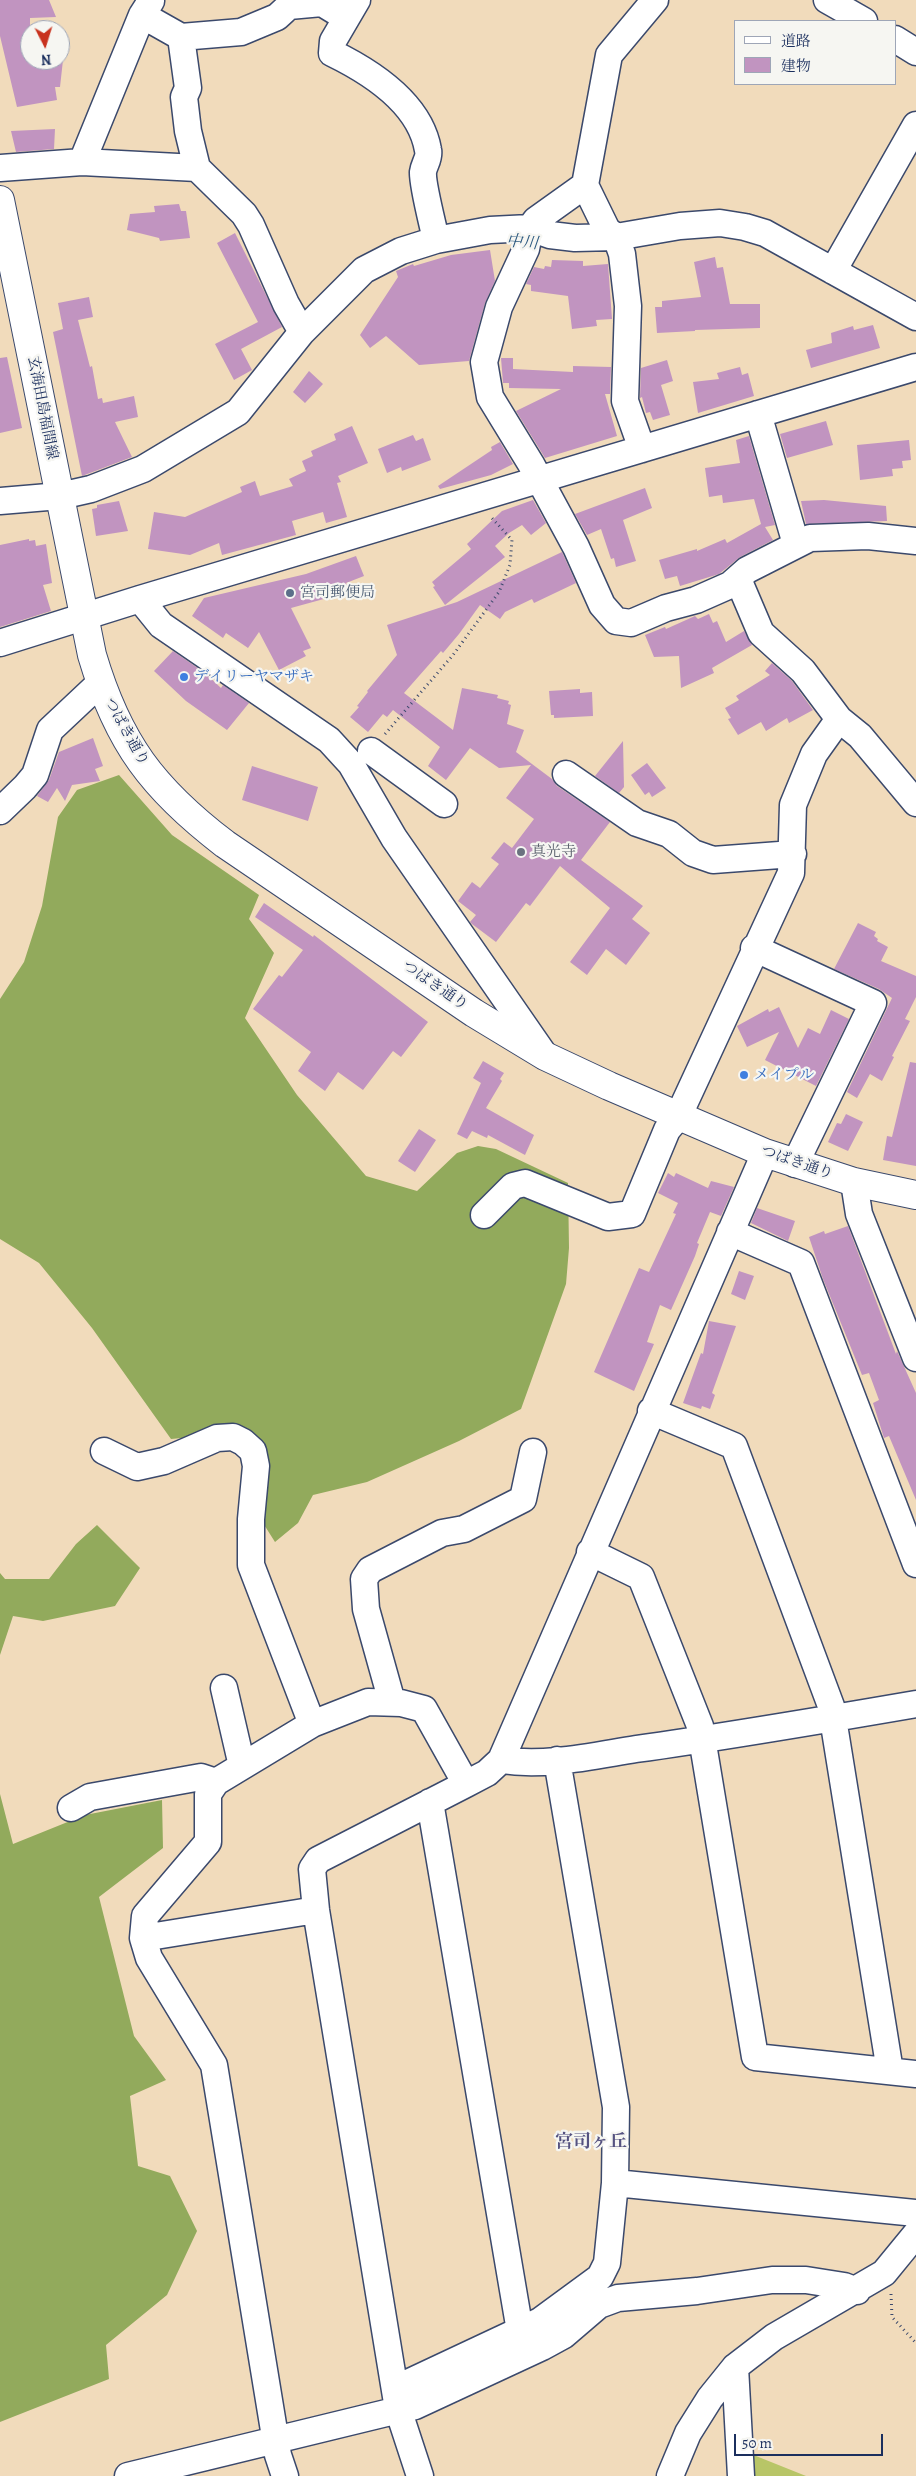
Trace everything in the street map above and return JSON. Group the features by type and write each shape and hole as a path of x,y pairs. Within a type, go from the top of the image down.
{"main road":[{"name":"玄海田島福間線","path":"0,200 84,617"},
{"name":"つばき通り","path":"84,617 100,683 110,707 134,752 157,784 189,816 225,844 474,1013 545,1056 765,1153 854,1182 916,1195"}],"street":[{"path":"642,449 625,401 628,306 622,254 616,237 607,230 585,185 609,55 655,0"},
{"path":"827,0 862,20"},
{"path":"180,37 241,32 277,17 289,6 322,3 351,9 332,41 332,53 360,67 386,84 409,111 426,139 429,154 423,173 436,240"},
{"path":"82,162 147,8 180,37 188,88 184,97 188,131 197,168 244,214 251,225 286,304 302,332"},
{"path":"896,40 916,52"},
{"path":"832,271 916,125"},
{"path":"0,168 82,162 197,168"},
{"path":"585,185 536,220 530,228 526,249 499,307 484,362 490,397 576,547 602,606 616,621 631,623 666,608 696,600 730,585 747,570 810,538 868,536 916,541"},
{"path":"0,501 60,496 92,489 143,469 238,412 302,332 364,270 402,251 436,240 490,230 530,228 550,235 575,238 616,237 680,226 720,223 745,227 765,234 916,317"},
{"path":"0,643 140,599 916,367"},
{"path":"758,414 796,544"},
{"path":"738,579 761,633 803,671 839,719 860,736 916,803"},
{"path":"140,599 162,625 329,740 444,804"},
{"path":"0,810 26,787 35,775 50,730 100,683"},
{"path":"484,1215 513,1186 525,1183 608,1217 632,1214 667,1130 678,1116 754,948 791,873 793,805 814,754 839,719"},
{"path":"361,757 394,838 545,1056"},
{"path":"566,774 637,823 669,834 692,853 713,860 793,854"},
{"path":"754,948 873,1003 795,1164"},
{"path":"420,2476 396,2399 316,1910 312,1869 318,1860 466,1784 487,1772 501,1760 651,1411 765,1153"},
{"path":"854,1182 859,1214 913,1343"},
{"path":"730,1232 802,1263 916,1564"},
{"path":"651,1411 734,1446 830,1706 890,2072"},
{"path":"104,1451 138,1467 164,1461 217,1438 232,1437 244,1442 252,1451 256,1466 251,1519 251,1565 312,1724"},
{"path":"392,1702 366,1608 364,1579 370,1570 442,1533 464,1530 523,1499 533,1452"},
{"path":"590,1552 640,1577 700,1726 755,2058 916,2074"},
{"path":"224,1688 242,1766"},
{"path":"285,2476 275,2439 214,2065 149,1958 143,1938 145,1916 208,1842 208,1794 216,1782 312,1724 368,1702 392,1702 424,1709 466,1784"},
{"path":"501,1760 520,1763 557,1760 702,1740 916,1704"},
{"path":"128,2476 172,2471 396,2399 540,2321 600,2277 607,2263 615,2183 616,2107 557,1760"},
{"path":"71,1808 90,1797 200,1777 216,1782"},
{"path":"430,1802 520,2331"},
{"path":"143,1938 316,1910"},
{"path":"615,2183 916,2213"},
{"path":"670,2476 688,2433 710,2398 735,2367 774,2337 857,2291 884,2273 913,2245"},
{"path":"396,2399 415,2406 542,2347 564,2335 599,2305 618,2298 697,2291 772,2280 806,2280 844,2286 857,2291"},
{"path":"735,2367 741,2476"}],"path":[{"path":"361,757 453,655 505,582 510,565 512,540 474,499"},
{"path":"884,2273 892,2286 890,2308 892,2318 916,2342"}],"green space":[{"path":"119,775 172,835 259,895 249,919 274,953 245,1018 297,1095 366,1176 417,1191 457,1153 478,1146 496,1149 568,1183 569,1248 566,1284 521,1409 459,1441 367,1482 313,1495 298,1523 275,1542 256,1512 247,1432 171,1439 92,1328 39,1263 0,1239 0,999 24,962 42,906 58,817 77,790"},
{"path":"97,1525 140,1568 115,1606 43,1621 13,1616 0,1655 0,1573 5,1579 49,1579 76,1544"},
{"path":"0,1794 13,1844 85,1815 162,1800 163,1848 99,1897 134,2036 166,2080 130,2096 138,2166 170,2176 197,2231 167,2295 106,2345 109,2379 0,2422"},
{"path":"736,2448 806,2476 736,2476"}],"building":[{"path":"0,0 49,0 56,17 20,20 20,70 62,70 60,87 55,87 57,100 17,107 0,36"},
{"path":"55,129 54,149 16,152 11,131"},
{"path":"179,204 181,211 186,211 190,238 160,241 159,238 127,230 130,214 155,212 154,206"},
{"path":"235,233 282,327 241,349 252,370 234,380 215,344 258,322 217,243"},
{"path":"490,250 495,281 485,303 469,361 419,365 386,336 370,348 360,335 398,277 396,271 413,264 414,266 451,255"},
{"path":"715,257 717,268 723,267 730,304 760,304 760,328 657,333 655,307 662,307 662,301 701,297 694,262"},
{"path":"552,260 583,261 583,266 608,264 612,319 596,320 597,326 572,329 568,296 531,291 531,285 526,284 534,267 544,269 545,266 551,267"},
{"path":"89,297 93,317 78,320 90,367 92,366 98,399 102,398 103,403 134,396 138,417 115,422 132,457 82,476 53,332 63,329 58,303"},
{"path":"873,325 880,348 811,368 806,350 832,343 831,333 853,326 854,330"},
{"path":"7,357 22,428 0,433 0,358"},
{"path":"501,358 513,358 513,369 573,372 573,366 611,367 610,394 605,394 617,436 545,458 516,411 561,389 509,388 509,383 503,383"},
{"path":"667,360 673,381 661,385 670,415 653,420 650,412 646,413 642,397 640,398 641,368"},
{"path":"740,367 742,375 748,373 754,396 698,413 693,382 719,379 717,373"},
{"path":"309,371 323,384 305,403 293,392"},
{"path":"826,421 833,445 787,458 780,434"},
{"path":"352,426 368,463 338,476 341,482 337,483 347,517 326,523 323,512 292,521 296,535 222,555 219,543 190,555 148,549 154,512 185,517 242,492 240,487 255,481 260,496 293,486 289,479 306,471 302,461 313,456 311,451 336,440 334,434"},
{"path":"413,435 416,441 423,438 431,460 402,471 401,467 387,473 378,449"},
{"path":"749,436 775,525 765,527 773,540 740,557 719,574 680,586 677,576 665,579 659,560 697,549 697,551 725,539 727,543 761,524 754,499 723,503 722,495 709,497 705,468 740,463 736,440"},
{"path":"909,440 911,460 902,461 903,468 892,469 893,476 860,480 857,445"},
{"path":"500,442 513,464 491,475 440,489 438,486 492,450 491,447"},
{"path":"645,488 652,508 623,520 636,561 616,567 614,558 611,559 601,529 587,535 575,514"},
{"path":"533,500 546,523 531,535 522,525 509,533 495,546 505,557 445,605 433,587 435,586 432,582 471,549 467,544 502,511"},
{"path":"824,500 886,506 887,521 806,524 801,501"},
{"path":"119,501 128,531 96,536 92,509 97,508 97,505"},
{"path":"29,539 29,541 35,540 36,546 46,544 52,583 43,585 51,611 0,627 0,545"},
{"path":"562,552 576,583 534,603 532,599 505,612 500,619 480,605 443,653 441,651 404,693 453,730 462,688 498,695 497,698 509,701 508,704 511,705 507,724 524,730 516,752 552,779 557,786 610,822 581,860 643,906 632,919 650,933 626,965 606,949 587,975 570,962 610,908 560,866 530,906 526,903 496,942 470,922 476,915 458,901 472,882 480,888 499,864 491,858 504,842 512,848 534,819 506,798 531,765 499,768 470,748 446,780 428,766 440,747 393,710 387,717 383,714 368,732 350,717 359,707 357,706 367,691 397,655 387,625 457,602"},
{"path":"356,556 364,576 346,583 347,586 330,592 331,597 291,608 311,648 303,651 306,656 279,670 259,632 248,648 226,633 223,638 192,616 204,598 306,574"},
{"path":"709,614 713,623 717,621 726,642 744,631 752,645 712,668 714,673 681,688 679,656 654,657 645,635 665,627 666,629 695,616 698,619"},
{"path":"173,651 205,673 221,688 223,685 249,703 227,730 186,701 154,671"},
{"path":"772,663 792,681 813,710 789,723 787,718 766,731 761,722 738,735 728,719 731,718 725,708 739,700 736,696 770,675 765,671"},
{"path":"580,689 580,693 592,692 593,716 554,718 554,715 551,715 549,691"},
{"path":"93,738 103,766 95,769 100,781 72,785 65,801 57,788 48,802 37,796 49,780 59,752"},
{"path":"623,741 624,787 619,793 595,776"},
{"path":"647,763 666,788 652,797 649,792 645,795 631,775"},
{"path":"252,766 318,787 308,821 242,800"},
{"path":"264,903 313,937 314,935 428,1022 401,1057 393,1051 363,1090 338,1072 325,1091 298,1071 311,1052 253,1009 279,975 282,977 303,950 255,917"},
{"path":"858,923 876,932 874,936 878,939 877,941 888,947 881,961 916,976 916,997 905,1019 910,1021 892,1056 894,1057 882,1081 870,1074 857,1098 847,1092 892,998 879,989 834,969"},
{"path":"779,1007 798,1048 808,1028 820,1034 831,1010 849,1019 816,1086 765,1060 779,1032 747,1047 737,1026 768,1009 769,1012"},
{"path":"483,1061 504,1073 500,1079 502,1081 486,1108 534,1135 525,1155 488,1135 487,1138 472,1131 467,1139 457,1134 481,1083 473,1078"},
{"path":"910,1062 916,1063 916,1166 883,1160 887,1136 892,1137"},
{"path":"846,1114 863,1122 848,1151 828,1142 837,1123 841,1124"},
{"path":"419,1129 436,1140 415,1172 398,1161"},
{"path":"668,1173 674,1177 676,1173 708,1188 711,1181 734,1187 721,1216 710,1212 697,1243 699,1244 695,1256 671,1310 660,1305 647,1342 654,1344 634,1391 594,1372 639,1268 649,1272 676,1214 673,1213 678,1203 658,1193"},
{"path":"757,1208 795,1221 788,1241 751,1223"},
{"path":"848,1226 896,1354 897,1351 916,1393 916,1500 889,1436 884,1438 873,1403 879,1400 869,1373 862,1375 823,1279 809,1237 824,1231 825,1234"},
{"path":"739,1271 754,1276 745,1300 731,1294"},
{"path":"709,1321 736,1326 712,1393 715,1395 710,1409 702,1406 701,1409 683,1403 701,1353 703,1354"}],"place":[{"name":"宮司郵便局","path":"290,593"},
{"name":"デイリーヤマザキ","path":"184,677"},
{"name":"真光寺","path":"521,852"},
{"name":"メイプル","path":"744,1075"}],"district":[{"name":"宮司ヶ丘","path":"591,2143"}],"water label":[{"name":"中川","path":"522,243"}]}
